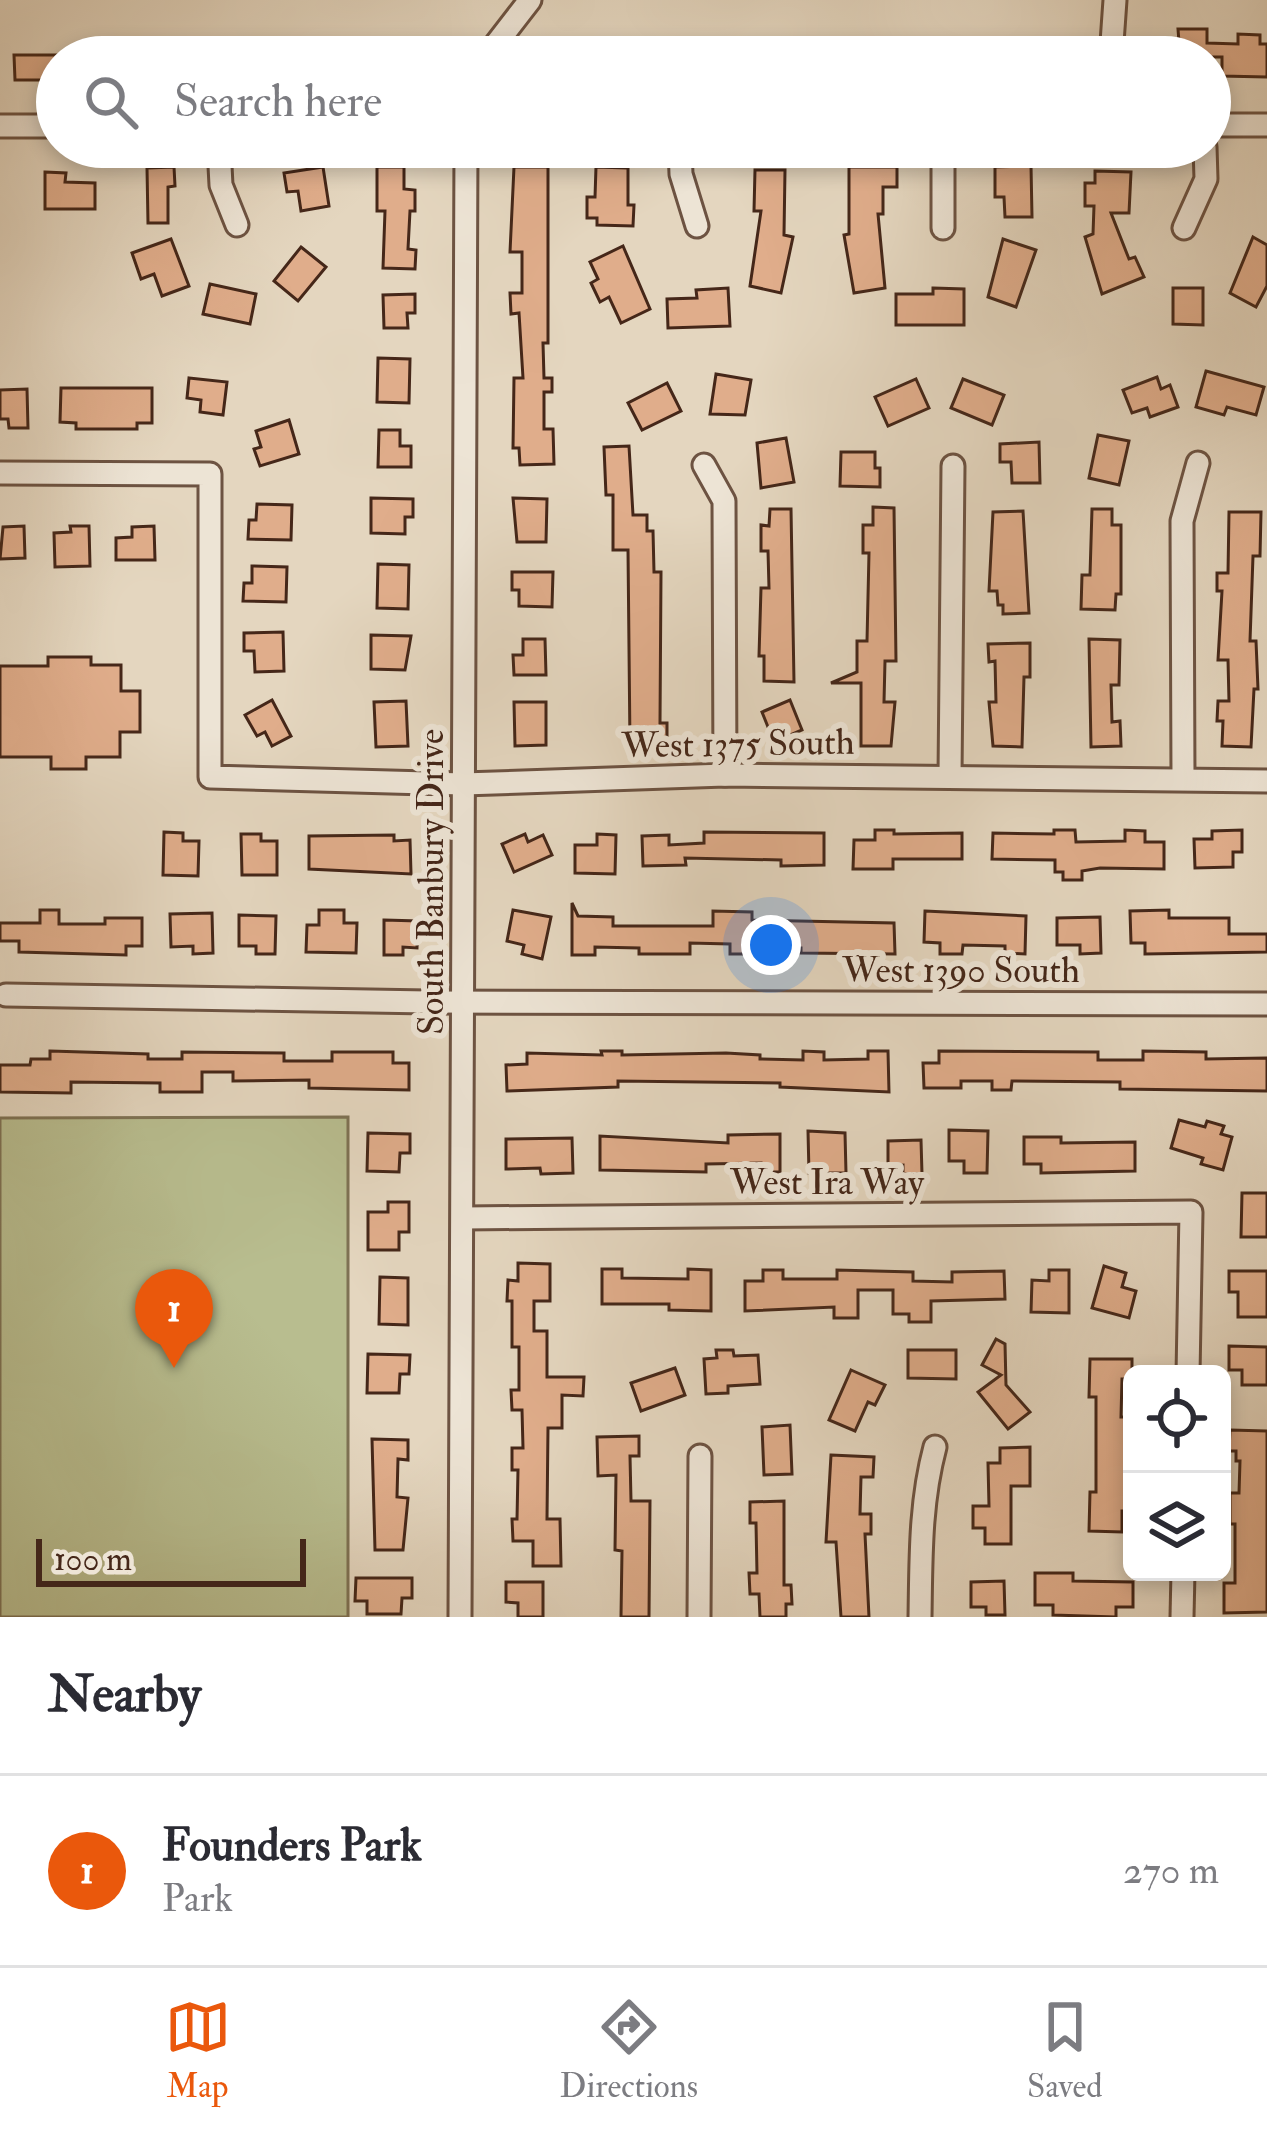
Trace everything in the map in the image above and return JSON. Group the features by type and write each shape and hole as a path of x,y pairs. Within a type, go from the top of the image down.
{"street":[{"path":"502,36 530,0"},
{"path":"1112,36 1115,0"},
{"path":"1231,125 1267,125"},
{"path":"0,126 36,126"},
{"path":"220,168 221,185 236,225"},
{"name":"South Banbury Drive","path":"460,1617 466,168"},
{"path":"681,168 698,226"},
{"path":"943,168 943,228"},
{"path":"1184,227 1206,178 1206,168"},
{"path":"1183,778 1182,520 1198,463"},
{"path":"704,465 724,501 725,775"},
{"path":"950,776 953,466"},
{"name":"West 1375 South","path":"0,473 210,474 210,777 464,784 725,775 1267,781"},
{"name":"West 1390 South","path":"6,995 463,1002 1267,1004"},
{"name":"West Ira Way","path":"464,1218 1191,1212 1188,1365"},
{"path":"920,1617 923,1503 935,1447"},
{"path":"699,1617 700,1456"},
{"path":"1182,1617 1183,1581"}],"green space":[{"path":"348,1117 348,1617 0,1617 0,1118"}],"building":[{"path":"1178,29 1207,29 1207,36 1179,36"},
{"path":"1238,34 1260,35 1260,44 1267,44 1267,77 1231,76 1231,44 1238,44"},
{"path":"14,55 36,55 36,80 15,80"},
{"path":"147,168 174,168 175,186 168,187 168,223 148,223"},
{"path":"323,168 329,206 301,211 298,191 287,192 284,173"},
{"path":"377,168 404,168 404,189 415,190 408,249 416,250 415,269 383,268 385,211 377,211"},
{"path":"514,168 548,168 548,343 543,343 544,378 552,378 552,392 544,392 544,429 553,429 554,464 520,465 519,448 513,448 514,378 523,378 519,313 511,314 510,293 522,293 522,252 510,252"},
{"path":"596,168 628,168 633,226 597,225 597,218 587,218 587,197 595,197"},
{"path":"849,168 897,168 897,187 883,187 883,214 878,214 885,288 854,293 844,235 849,234"},
{"path":"995,168 1031,168 1032,217 1005,217 1004,197 995,197"},
{"path":"755,170 785,170 784,235 793,237 781,293 750,286 761,211 754,211"},
{"path":"1095,171 1131,172 1129,213 1111,213 1129,259 1135,257 1144,277 1102,294 1085,237 1093,234 1094,206 1085,206 1085,183 1095,183"},
{"path":"45,172 66,173 65,182 95,183 95,209 45,209"},
{"path":"1253,237 1267,245 1267,286 1256,307 1230,293"},
{"path":"171,239 189,286 162,296 154,274 141,279 132,253"},
{"path":"1003,239 1036,250 1016,307 988,297"},
{"path":"623,246 650,309 621,323 609,297 600,302 591,283 598,279 590,262"},
{"path":"301,247 326,267 298,301 274,281"},
{"path":"210,284 256,294 250,324 203,314"},
{"path":"728,288 730,326 668,328 667,299 697,298 696,290"},
{"path":"933,288 964,289 964,325 896,325 896,294 933,294"},
{"path":"1173,288 1203,288 1203,325 1173,324"},
{"path":"415,294 415,313 407,313 408,328 384,328 383,295"},
{"path":"378,358 410,359 409,403 377,402"},
{"path":"1206,371 1264,387 1256,415 1227,407 1224,415 1196,407"},
{"path":"716,374 751,380 745,415 710,414"},
{"path":"1157,377 1161,389 1170,385 1178,407 1150,417 1147,408 1132,413 1123,390"},
{"path":"189,378 227,382 223,415 200,412 201,400 187,398"},
{"path":"916,379 929,408 888,426 875,397"},
{"path":"963,379 1004,395 992,425 951,408"},
{"path":"667,383 681,411 642,430 628,403"},
{"path":"61,388 152,388 152,423 137,423 137,429 76,429 76,423 60,422"},
{"path":"27,389 28,428 9,428 8,419 0,419 0,390"},
{"path":"289,420 299,454 260,466 254,449 261,447 256,431"},
{"path":"379,430 400,430 400,446 411,446 411,467 378,467"},
{"path":"1098,435 1129,441 1119,485 1089,478"},
{"path":"786,438 794,482 761,488 757,443"},
{"path":"1039,442 1040,483 1012,483 1011,462 1000,462 1000,444"},
{"path":"629,446 633,515 647,515 647,531 653,531 654,572 661,572 660,723 667,723 667,745 630,745 628,550 613,550 613,495 606,495 604,447"},
{"path":"841,452 875,452 880,487 840,486"},
{"path":"371,498 413,499 413,517 405,517 405,534 371,533"},
{"path":"513,498 547,499 546,542 517,542"},
{"path":"257,504 292,505 291,540 248,539 249,520 256,520"},
{"path":"873,507 894,508 896,661 885,661 884,702 895,702 891,746 861,746 861,683 831,683 857,672 857,641 867,641 869,553 863,553 863,525 873,525"},
{"path":"770,509 791,509 794,682 764,681 764,656 759,656 761,588 769,588 768,551 761,551 761,525 769,526"},
{"path":"1092,509 1112,509 1112,525 1121,525 1121,594 1116,594 1115,610 1081,609 1082,575 1090,575"},
{"path":"1023,511 1029,613 1003,614 997,591 989,591 993,512"},
{"path":"1229,512 1261,512 1260,556 1253,556 1250,641 1256,641 1258,689 1254,689 1251,747 1222,746 1223,721 1217,721 1218,701 1229,701 1228,660 1218,660 1222,591 1217,591 1217,573 1228,573"},
{"path":"24,526 25,558 0,559 3,527"},
{"path":"70,526 89,526 90,566 55,567 54,533 71,532"},
{"path":"154,526 155,560 116,560 116,538 132,537 132,527"},
{"path":"378,564 409,565 408,609 377,608"},
{"path":"252,566 287,567 286,602 243,601 244,583 252,583"},
{"path":"512,572 553,572 552,607 519,606 519,590 512,590"},
{"path":"283,632 284,671 255,672 254,651 244,651 244,633"},
{"path":"371,635 411,636 405,670 371,669"},
{"path":"523,639 545,639 546,675 514,675 513,655 523,655"},
{"path":"1089,639 1120,640 1119,685 1111,685 1112,722 1120,721 1121,746 1091,747"},
{"path":"1030,643 1022,747 993,746 989,702 996,702 995,661 989,662 988,644"},
{"path":"48,657 91,657 91,665 121,665 121,691 140,691 140,732 120,732 120,757 86,757 86,769 51,769 51,757 0,757 0,666 48,666"},
{"path":"272,700 291,736 272,746 265,732 257,736 245,715"},
{"path":"790,700 802,730 774,742 762,712"},
{"path":"406,701 408,746 376,747 374,702"},
{"path":"514,702 546,702 546,745 515,746"},
{"path":"875,830 962,833 962,859 893,859 893,869 853,869 854,840 875,840"},
{"path":"1054,830 1075,830 1076,842 1125,841 1125,830 1145,831 1145,842 1164,842 1164,869 1100,868 1082,871 1082,880 1063,880 1063,872 1055,872 1055,860 992,859 993,833 1054,834"},
{"path":"1242,830 1242,852 1233,852 1233,867 1195,868 1194,839 1212,839 1212,831"},
{"path":"164,832 183,833 183,841 199,841 198,876 163,875"},
{"path":"704,832 824,833 824,865 685,858 686,865 643,866 642,836 669,835 669,845 704,843"},
{"path":"241,834 261,834 261,841 277,841 277,875 242,875"},
{"path":"525,834 528,842 543,835 552,855 514,872 502,844"},
{"path":"597,834 616,835 615,874 575,873 575,845 597,845"},
{"path":"394,835 394,841 410,840 411,874 309,869 309,836"},
{"path":"572,903 578,916 613,917 613,926 713,926 713,911 752,912 752,920 894,923 895,954 751,948 751,954 730,954 730,944 690,943 690,954 639,954 639,948 595,947 595,955 572,955"},
{"path":"40,910 59,910 59,924 142,918 142,946 126,946 126,955 19,952 19,941 0,941 0,923 40,923"},
{"path":"319,910 344,910 344,923 357,923 356,953 306,952 307,925 319,925"},
{"path":"513,910 551,917 542,959 522,954 524,945 507,941"},
{"path":"1169,910 1169,918 1229,918 1229,934 1267,934 1267,952 1145,954 1145,943 1131,943 1130,911"},
{"path":"925,911 1026,916 1025,954 1005,953 1005,946 963,945 962,954 940,954 940,943 924,942"},
{"path":"212,913 213,953 193,954 193,946 171,947 170,914"},
{"path":"239,915 276,916 275,954 256,954 256,946 239,946"},
{"path":"1100,917 1101,953 1080,954 1080,945 1057,945 1057,918"},
{"path":"384,920 418,921 417,948 403,947 403,955 384,955"},
{"path":"50,1051 148,1054 148,1059 182,1059 182,1052 284,1053 284,1061 332,1061 332,1052 393,1052 393,1063 409,1063 409,1090 309,1088 309,1080 233,1081 233,1072 202,1072 202,1092 160,1092 160,1083 71,1082 71,1093 0,1092 0,1065 30,1065 31,1059 50,1059"},
{"path":"601,1051 803,1060 803,1051 824,1052 824,1060 868,1059 868,1051 888,1051 889,1092 780,1087 780,1083 618,1081 618,1087 507,1091 506,1065 527,1064 527,1053 602,1055"},
{"path":"939,1051 1098,1052 1098,1060 1143,1060 1143,1051 1206,1052 1206,1059 1267,1058 1267,1091 1120,1089 1120,1082 1012,1081 1011,1090 992,1090 992,1081 961,1081 961,1088 924,1088 923,1063 939,1063"},
{"path":"1179,1120 1224,1126 1221,1134 1232,1137 1223,1170 1171,1148"},
{"path":"949,1130 988,1131 987,1173 964,1173 964,1161 949,1161"},
{"path":"808,1131 845,1133 846,1173 809,1173"},
{"path":"368,1133 410,1134 410,1153 400,1153 399,1172 367,1171"},
{"path":"780,1134 780,1172 761,1172 761,1163 706,1164 706,1172 600,1170 600,1136 728,1143 728,1135"},
{"path":"1024,1137 1061,1137 1061,1143 1135,1142 1135,1171 1041,1173 1041,1164 1024,1164"},
{"path":"572,1138 573,1173 506,1169 506,1139"},
{"path":"921,1140 922,1174 903,1174 903,1165 888,1166 888,1141"},
{"path":"1242,1193 1267,1193 1267,1237 1241,1237"},
{"path":"388,1202 409,1202 409,1232 399,1232 399,1250 368,1250 368,1212 388,1212"},
{"path":"518,1263 550,1264 550,1301 534,1301 534,1331 547,1331 547,1377 584,1377 583,1396 562,1395 562,1428 548,1428 547,1519 560,1519 561,1566 533,1566 533,1541 513,1541 518,1470 512,1470 512,1448 523,1448 522,1410 512,1410 511,1390 519,1390 519,1347 512,1347 512,1301 507,1301 508,1280 518,1281"},
{"path":"1104,1266 1126,1273 1122,1287 1136,1291 1129,1318 1092,1308"},
{"path":"602,1269 622,1269 622,1278 688,1279 688,1269 711,1270 711,1311 669,1310 669,1304 602,1304"},
{"path":"763,1270 783,1270 783,1279 837,1279 837,1270 913,1272 913,1281 952,1282 952,1272 1004,1271 1005,1299 931,1301 931,1322 909,1322 909,1314 893,1314 893,1290 858,1290 858,1318 834,1318 834,1307 745,1311 745,1281 763,1281"},
{"path":"1049,1270 1069,1270 1069,1313 1031,1312 1032,1280 1049,1281"},
{"path":"1229,1271 1267,1271 1267,1317 1238,1317 1238,1292 1229,1292"},
{"path":"380,1277 408,1278 408,1325 379,1324"},
{"path":"996,1339 1005,1344 1006,1385 1030,1412 1008,1429 978,1392 1001,1375 982,1365"},
{"path":"1229,1346 1267,1347 1267,1385 1242,1385 1242,1370 1231,1370"},
{"path":"716,1350 733,1350 734,1356 758,1355 760,1384 728,1386 728,1393 706,1394 704,1359 717,1358"},
{"path":"908,1350 956,1350 956,1379 908,1378"},
{"path":"368,1354 410,1355 409,1374 400,1374 399,1393 367,1393"},
{"path":"1090,1359 1132,1359 1132,1365 1123,1365 1122,1379 1122,1532 1089,1531 1090,1492 1096,1492 1096,1397 1089,1397"},
{"path":"675,1368 685,1395 641,1411 631,1383"},
{"path":"851,1370 885,1385 875,1405 868,1402 855,1431 829,1420"},
{"path":"790,1425 792,1474 764,1475 762,1427"},
{"path":"1231,1430 1267,1431 1267,1612 1224,1613 1224,1583 1235,1583 1231,1493 1239,1493 1236,1451 1231,1451"},
{"path":"639,1436 639,1456 630,1456 631,1501 650,1501 649,1617 621,1617 622,1551 615,1550 616,1475 598,1476 597,1437"},
{"path":"372,1439 408,1440 408,1460 398,1459 397,1497 408,1498 403,1550 375,1550"},
{"path":"1030,1447 1030,1486 1011,1486 1011,1544 985,1544 985,1528 973,1528 973,1506 989,1506 988,1463 1000,1463 1000,1448"},
{"path":"831,1455 874,1457 873,1477 861,1477 860,1514 871,1514 871,1534 865,1534 869,1617 841,1617 836,1542 826,1542"},
{"path":"784,1501 784,1585 791,1585 792,1604 786,1604 786,1617 760,1617 759,1594 750,1594 749,1573 757,1573 756,1523 750,1523 750,1502"},
{"path":"1035,1573 1073,1573 1073,1581 1133,1582 1133,1607 1116,1607 1116,1617 1053,1615 1053,1605 1035,1605"},
{"path":"356,1578 412,1578 412,1598 402,1598 401,1614 367,1614 367,1601 355,1601"},
{"path":"1004,1581 1005,1615 986,1615 986,1607 971,1607 971,1582"},
{"path":"506,1582 543,1582 543,1617 518,1617 518,1603 506,1602"}],"place":[{"name":"Founders Park","path":"174,1368"}]}
